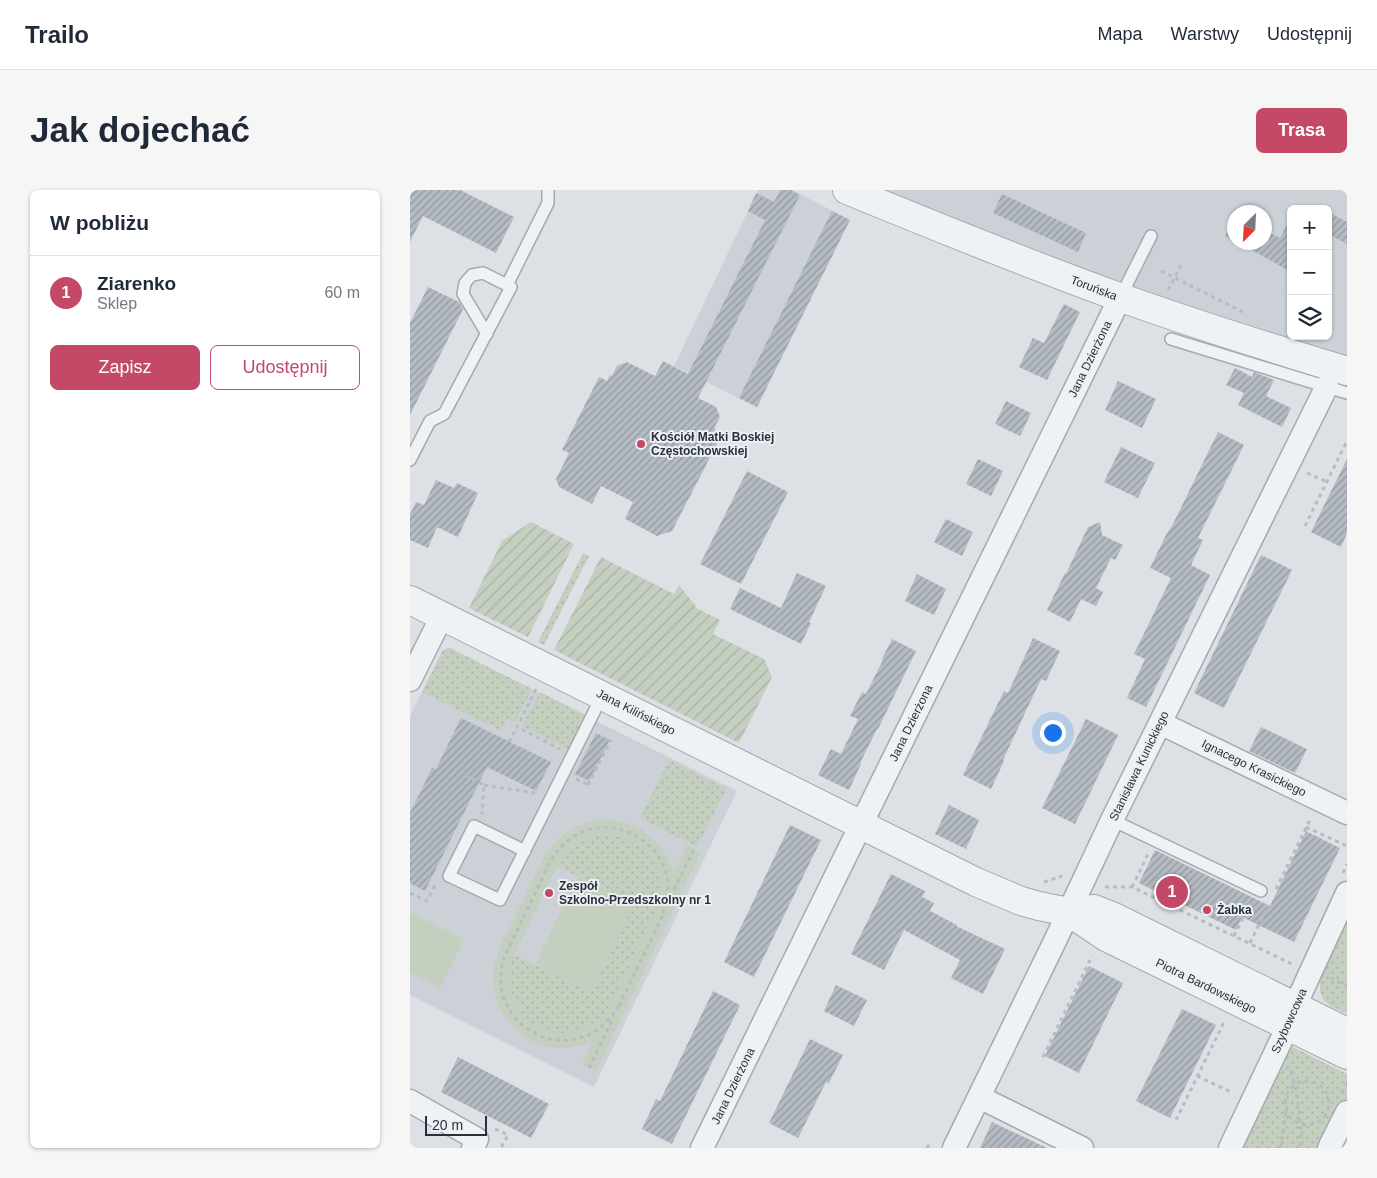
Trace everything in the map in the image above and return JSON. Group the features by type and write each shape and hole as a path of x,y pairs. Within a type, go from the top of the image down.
{"street":[{"name":"Toruńska","path":"847,190 1120,298 1266,346 1340,383"},
{"name":"Jana Dzierżona","path":"702,1148 1120,298"},
{"name":"Stanisława Kunickiego","path":"954,1148 1160,723 1340,383"},
{"name":"Jana Kilińskiego","path":"410,600 861,825"},
{"path":"410,680 442,616"},
{"name":"Ignacego Krasickiego","path":"1160,723 1347,813"},
{"name":"Piotra Bardowskiego","path":"861,825 976,882 1022,901 1069,912 1106,937 1292,1016 1347,1032"},
{"name":"Szybowcowa","path":"1230,1148 1347,893"},
{"name":"Piotra Bardowskiego","path":"1292,1016 1347,1055"},
{"path":"979,1097 1082,1148"},
{"path":"410,1101 478,1139 473,1148"},
{"path":"1329,1148 1347,1112"}],"lane":[{"path":"507,285 548,203 548,190"},
{"path":"1120,298 1151,236"},
{"path":"410,460 430,421 444,414 487,334 511,287 483,273 472,275 465,283 463,294 487,334"},
{"path":"1171,339 1340,383"},
{"path":"524,851 474,826 449,876 500,900 602,696"},
{"path":"1112,820 1261,891"}],"path":[{"path":"1165,297 1181,265"},
{"path":"1161,271 1251,316"},
{"path":"1306,526 1347,441"},
{"path":"1300,470 1327,482"},
{"path":"509,742 538,684"},
{"path":"516,726 565,752"},
{"path":"588,785 611,740"},
{"path":"484,785 543,794"},
{"path":"619,1006 607,1022 583,1038 555,1040 542,1037 522,1026 506,1005 501,988 503,960 557,851 568,840 586,830 607,827 618,828 643,839 656,853 666,873 668,886 667,901 662,916"},
{"path":"1272,897 1305,828 1347,846"},
{"path":"589,1068 694,849"},
{"path":"1132,887 1148,853"},
{"path":"1043,882 1069,873"},
{"path":"1099,887 1132,887 1297,966"},
{"path":"1250,943 1268,906"},
{"path":"1043,1057 1096,948"},
{"path":"1329,978 1347,986"},
{"path":"1176,1120 1224,1020"},
{"path":"1290,1067 1295,1084 1301,1124 1301,1148"},
{"path":"1197,1076 1240,1096"},
{"path":"1280,1148 1286,1110 1286,1095 1290,1089 1295,1084 1308,1081 1315,1082 1326,1092 1329,1105 1324,1116 1313,1124 1301,1124 1294,1121 1286,1110"},
{"path":"490,1127 508,1135 502,1148"},
{"path":"927,1148 928,1146 932,1148"}],"shaded area":[{"path":"758,190 792,190 850,220 757,407 674,366"},
{"path":"847,190 1347,190 1347,371"},
{"name":"Zespół Szkolno-Przedszkolny nr 1","path":"450,648 737,791 594,1087 410,995 410,716 443,650"}],"green space":[{"path":"531,522 574,544 528,637 469,608 502,541"},
{"path":"583,553 589,556 544,645 538,642"},
{"path":"601,557 674,594 679,585 698,609 720,620 713,634 764,659 772,677 739,743 554,650"},
{"path":"450,648 532,689 515,722 507,719 501,731 422,692 443,650"},
{"path":"540,692 585,715 568,749 522,726"},
{"path":"669,760 726,789 697,847 640,818"},
{"path":"597,820 620,821 641,829 657,842 674,873 687,845 701,852 596,1071 582,1064 592,1042 574,1047 557,1048 531,1041 515,1029 507,1021 497,1002 493,980 496,959 500,948 543,859 562,835 587,822","holes":["598,835 612,836 635,844 653,861 658,872 660,884 657,906 612,1002 604,1014 580,1030 562,1033 545,1030 530,1022 519,1009 511,993 509,975 514,955 557,866 565,855 574,846 591,837"]},
{"path":"598,835 624,839 635,844 645,852 653,861 658,872 660,884 658,902 612,1002 604,1014 580,1030 562,1033 545,1030 530,1022 519,1009 511,993 509,975 514,955 591,992 634,903 557,866 574,846"},
{"path":"578,876 634,903 591,992 535,965"},
{"path":"1347,893 1347,1014 1332,1007 1323,1000 1320,991 1320,974"},
{"path":"410,912 464,939 440,988 410,973"},
{"path":"1289,1045 1347,1074 1347,1112 1329,1148 1230,1148"}],"building":[{"path":"410,190 460,190 514,217 496,253 423,216 410,242"},
{"name":"Kościół Matki Boskiej Częstochowskiej","path":"780,190 791,190 800,195 698,398 716,407 720,417 714,428 716,429 713,435 720,438 672,531 657,536 625,519 633,502 601,486 592,504 559,487 556,479 569,453 562,450 599,377 607,381 617,366 627,362 655,376 663,361 688,374 765,220 748,211 756,193 774,202"},
{"path":"1002,194 1086,233 1078,252 993,213"},
{"path":"832,211 850,220 757,407 739,398"},
{"path":"1332,214 1347,222 1347,244 1332,236"},
{"path":"1287,225 1287,270 1251,250 1272,250 1272,234 1280,238"},
{"path":"428,287 459,302 463,309 410,415 410,323"},
{"path":"1064,304 1080,312 1047,380 1019,367 1033,338 1044,343"},
{"path":"1235,368 1252,377 1254,372 1274,380 1266,396 1291,408 1282,427 1238,405 1244,393 1226,385"},
{"path":"1118,381 1156,399 1142,428 1105,410"},
{"path":"1006,401 1031,413 1020,436 995,424"},
{"path":"1218,432 1244,445 1198,538 1203,540 1191,565 1210,575 1146,707 1127,698 1145,659 1134,654 1171,578 1150,568"},
{"path":"1121,447 1155,463 1138,498 1104,482"},
{"path":"978,459 1003,471 991,496 966,484"},
{"path":"1347,459 1347,533 1341,547 1311,532"},
{"path":"747,471 788,492 741,584 700,564"},
{"path":"436,480 454,488 457,483 478,493 458,537 437,527 428,548 410,540 410,514 416,502 424,505"},
{"path":"946,519 973,532 962,556 934,542"},
{"path":"1100,522 1102,535 1123,545 1115,560 1111,558 1096,588 1103,592 1096,606 1081,599 1070,622 1047,610 1088,527"},
{"path":"1261,555 1292,570 1224,708 1194,693"},
{"path":"797,573 826,586 801,644 730,609 740,588 781,608"},
{"path":"917,574 946,589 934,615 905,601"},
{"path":"1033,638 1060,651 1046,681 1041,679 991,789 963,775 1004,691 1008,693"},
{"path":"892,639 916,651 860,763 849,790 818,775 831,749 841,754 858,719 850,716 862,692 866,694"},
{"path":"461,718 551,762 536,791 487,767 425,891 410,883 410,813 432,768 436,769"},
{"path":"1086,719 1118,735 1075,824 1042,808"},
{"path":"1261,727 1307,749 1295,773 1249,751"},
{"path":"596,733 610,740 589,781 575,774"},
{"path":"949,805 979,820 966,849 935,834"},
{"path":"790,825 821,840 754,977 724,962"},
{"path":"1306,831 1340,848 1294,942 1242,917 1236,930 1139,883 1155,850 1270,906"},
{"path":"891,874 925,891 922,897 934,903 930,911 956,926 1005,949 983,994 951,978 960,960 904,930 884,970 851,954"},
{"path":"1089,966 1123,983 1079,1073 1045,1056"},
{"path":"836,985 867,1000 854,1026 824,1011"},
{"path":"713,991 740,1005 672,1144 642,1129 656,1099 660,1101"},
{"path":"1182,1009 1216,1025 1170,1118 1136,1101"},
{"path":"810,1039 843,1055 829,1083 826,1082 798,1138 769,1123"},
{"path":"458,1057 549,1104 531,1138 441,1092"},
{"path":"992,1122 1047,1148 980,1148"}],"place":[{"name":"Kościół Matki Boskiej Częstochowskiej","path":"641,444"},
{"name":"Ziarenko","path":"1172,892"},
{"name":"Zespół Szkolno-Przedszkolny nr 1","path":"549,893"},
{"name":"Żabka","path":"1207,910"}]}
